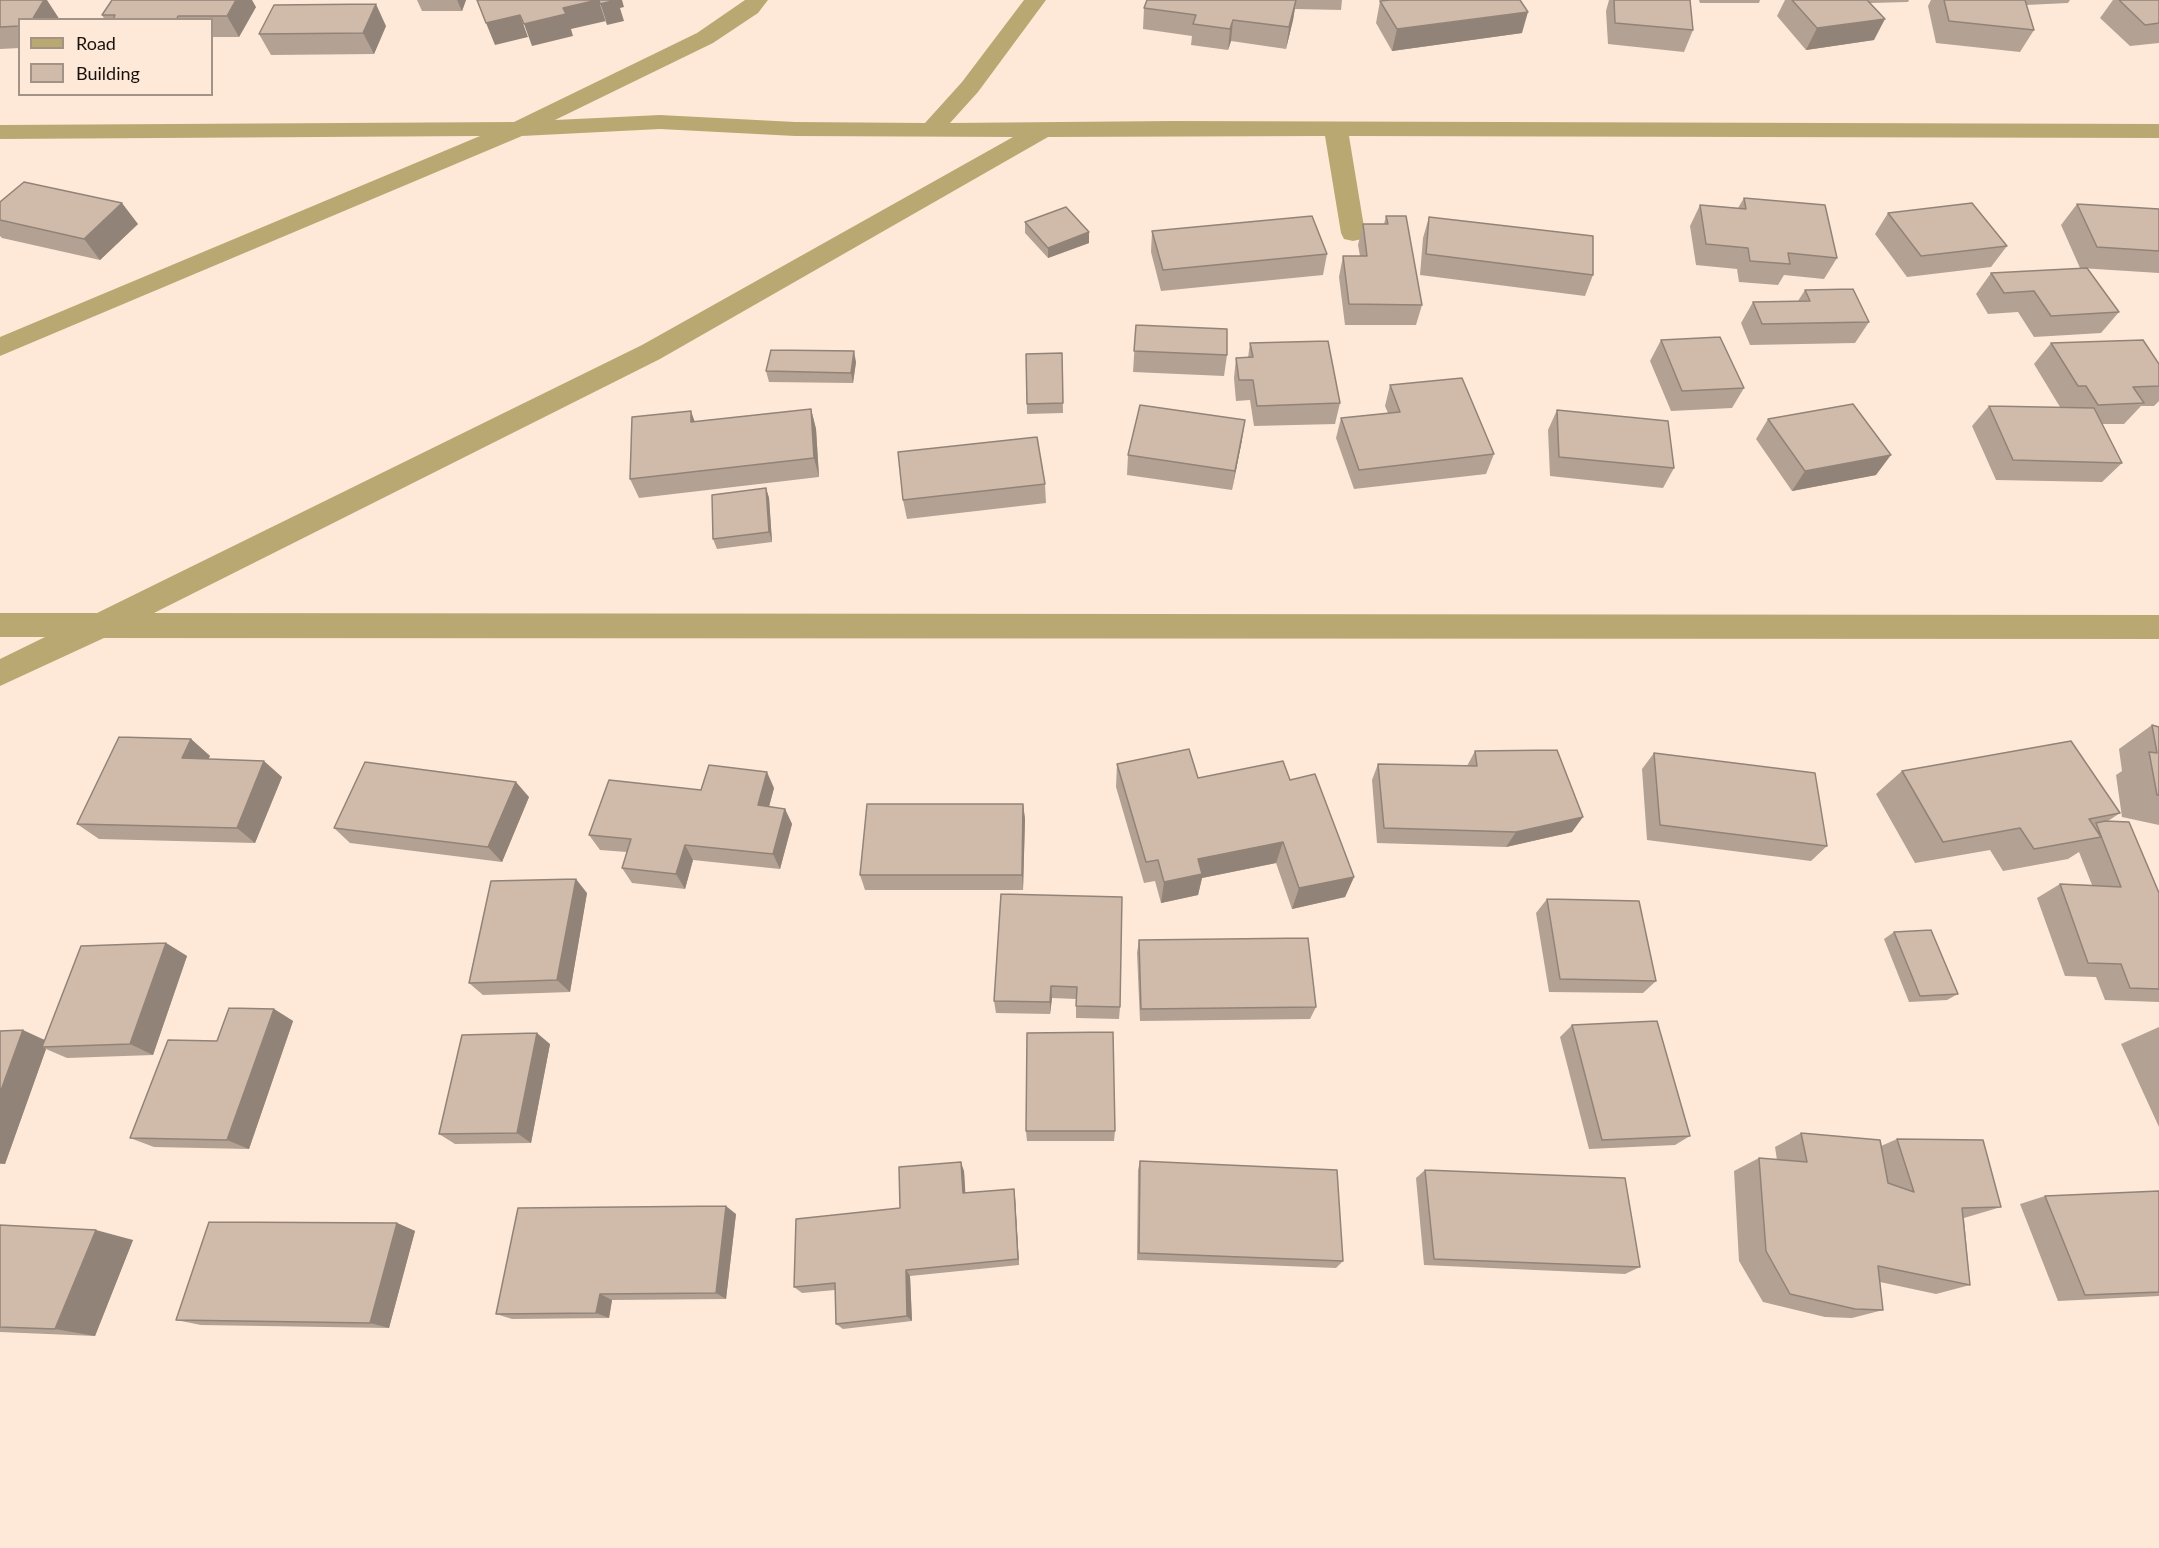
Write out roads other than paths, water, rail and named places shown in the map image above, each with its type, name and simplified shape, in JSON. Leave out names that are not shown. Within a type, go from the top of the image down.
[{"type":"street","points":[[0,347],[518,129],[705,38],[750,8],[757,0]]},
{"type":"street","points":[[931,130],[970,87],[1035,0]]},
{"type":"street","points":[[0,132],[518,129],[660,122],[795,129],[931,130],[2159,131]]},
{"type":"street","points":[[1336,129],[1353,233]]},
{"type":"street","points":[[0,673],[651,352],[1043,130]]},
{"type":"street","points":[[0,625],[2159,627]]}]
